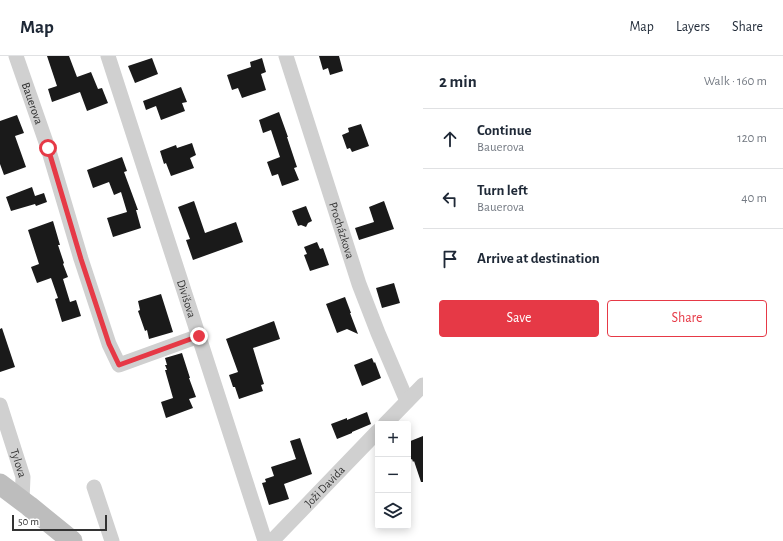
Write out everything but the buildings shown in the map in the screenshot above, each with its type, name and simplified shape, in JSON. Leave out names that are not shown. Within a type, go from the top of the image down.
[{"type":"main road","points":[[0,484],[72,541]]},
{"type":"street","name":"Bauerova","points":[[16,56],[48,148],[81,259],[109,344],[119,365],[199,336]]},
{"type":"street","name":"Divišova","points":[[108,56],[265,541]]},
{"type":"street","name":"Procházkova","points":[[286,56],[360,284],[378,333],[407,401]]},
{"type":"street","points":[[388,421],[423,385]]},
{"type":"street","name":"Tylova","points":[[0,405],[23,478],[22,500]]},
{"type":"street","name":"Joži Davida","points":[[272,541],[375,434]]},
{"type":"street","points":[[94,486],[112,541]]},
{"type":"route","points":[[48,148],[81,259],[109,344],[119,365],[199,336]]}]
